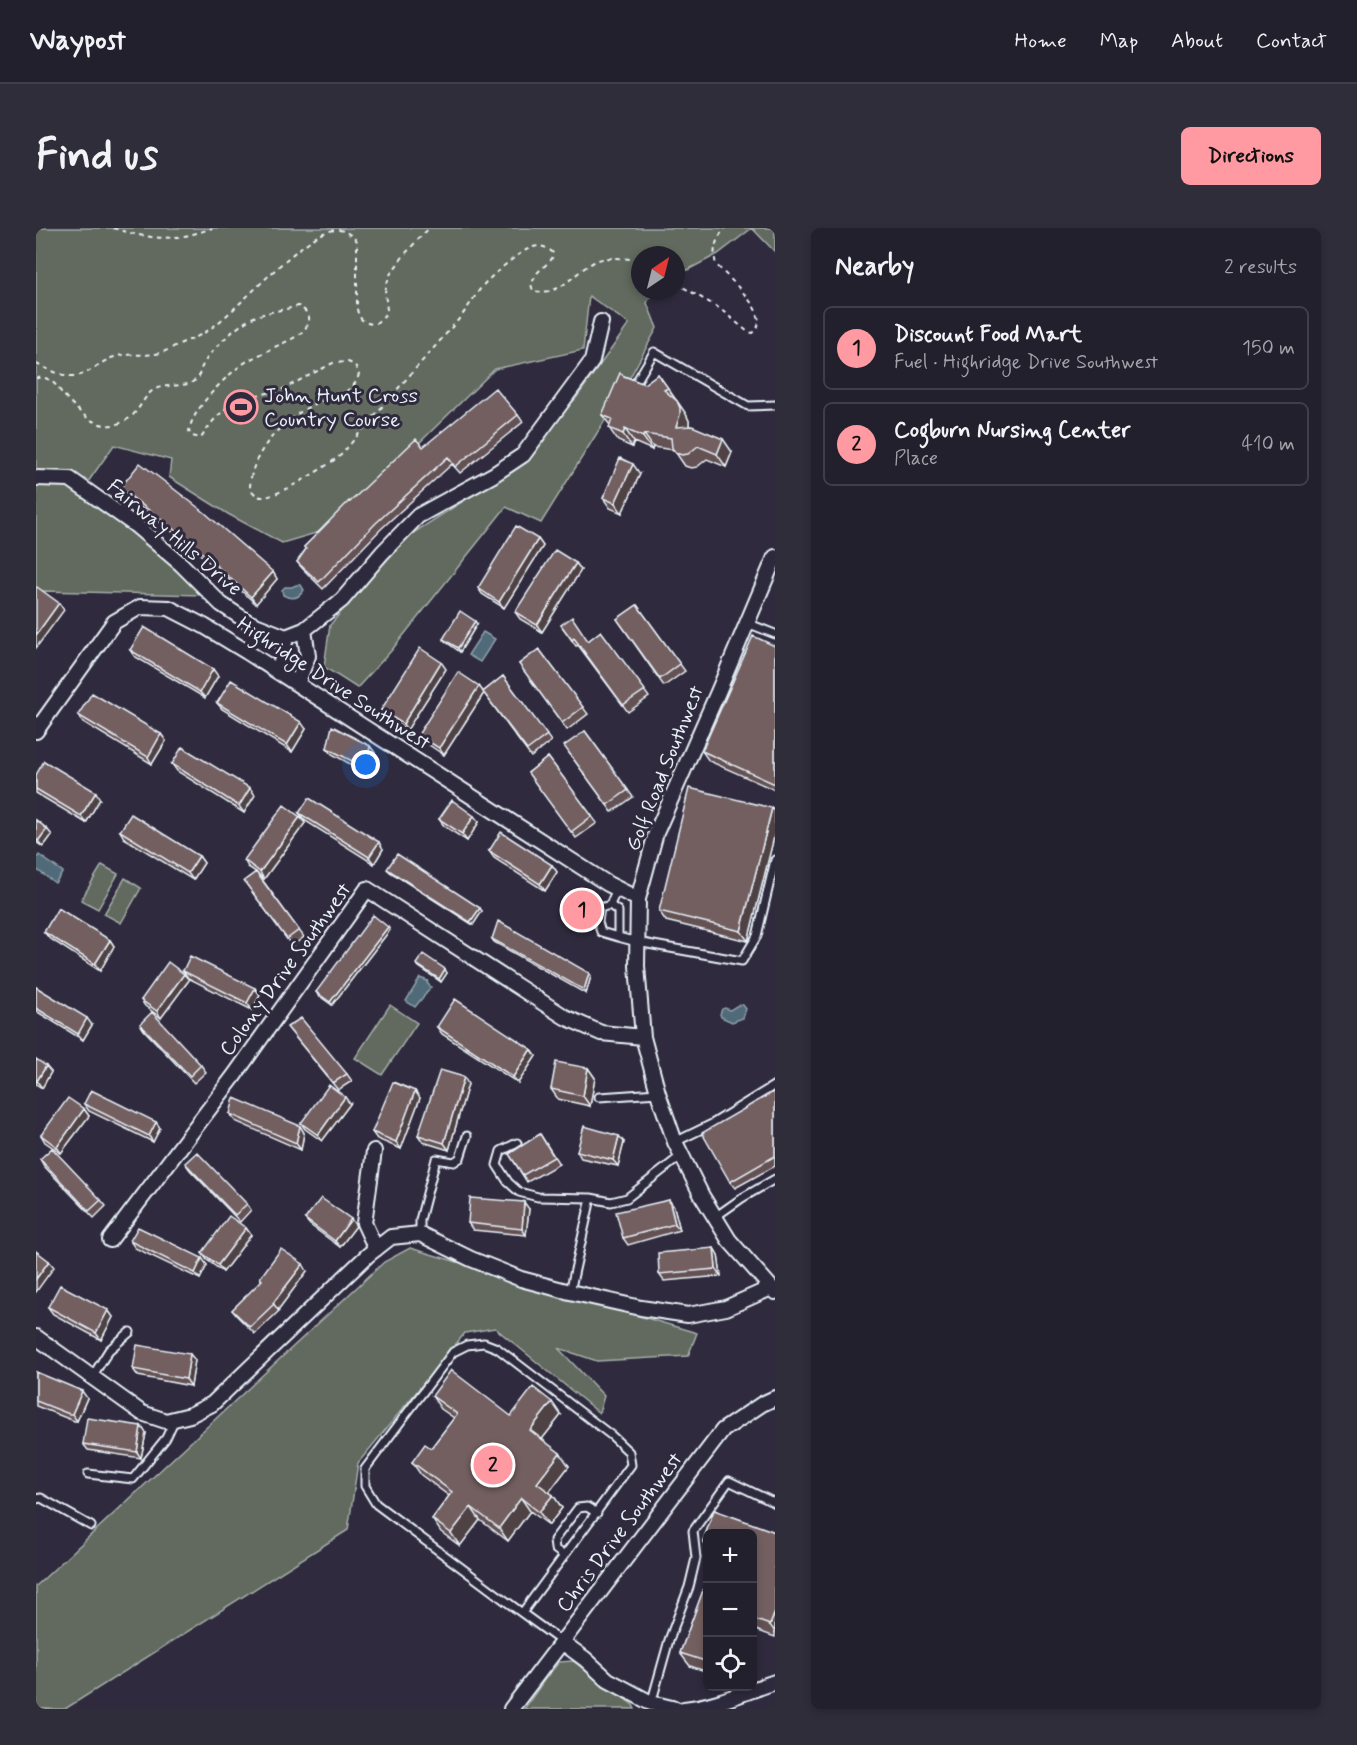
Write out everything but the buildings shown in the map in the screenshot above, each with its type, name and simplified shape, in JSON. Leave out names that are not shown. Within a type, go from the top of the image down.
[{"type":"street","points":[[279,673],[286,637],[304,630],[342,600],[418,516],[493,475],[523,455],[592,361],[601,322]]},
{"type":"street","name":"Fairway Hills Drive","points":[[36,478],[70,479],[135,525],[181,564],[220,604],[248,622],[286,637]]},
{"type":"street","name":"Golf Road Southwest","points":[[773,1290],[729,1240],[675,1142],[658,1093],[643,1037],[637,966],[638,899],[656,833],[775,557]]},
{"type":"street","name":"Highridge Drive Southwest","points":[[36,731],[114,622],[140,607],[169,608],[204,626],[617,889],[638,899]]},
{"type":"street","points":[[297,684],[308,656],[304,630]]},
{"type":"street","name":"Colony Drive Southwest","points":[[110,1240],[234,1076],[367,889],[565,1017],[601,1033],[643,1037]]},
{"type":"street","points":[[374,1151],[364,1223],[376,1249]]},
{"type":"street","points":[[36,1339],[142,1413],[166,1421],[212,1404],[255,1361],[391,1237],[420,1234],[521,1279],[641,1308],[688,1315],[726,1308],[773,1290]]},
{"type":"street","name":"Chris Drive Southwest","points":[[511,1709],[723,1430],[775,1398]]},
{"type":"street","points":[[562,1642],[608,1680],[650,1706],[676,1709]]},
{"type":"street","points":[[684,1709],[698,1708],[775,1682]]},
{"type":"lane","points":[[635,384],[654,352],[748,405],[775,405]]},
{"type":"lane","points":[[747,623],[775,634]]},
{"type":"lane","points":[[617,889],[610,905],[600,908],[598,922],[601,932],[638,942],[742,962],[757,936],[775,860]]},
{"type":"lane","points":[[610,905],[618,911],[618,937]]},
{"type":"lane","points":[[675,1142],[712,1124],[775,1085]]},
{"type":"lane","points":[[599,1097],[658,1093]]},
{"type":"lane","points":[[420,1234],[420,1220],[436,1159],[454,1162],[460,1158],[467,1136]]},
{"type":"lane","points":[[517,1143],[501,1151],[497,1165],[508,1182],[519,1192],[538,1197],[591,1198],[611,1202],[627,1198],[682,1155]]},
{"type":"lane","points":[[715,1216],[775,1179]]},
{"type":"lane","points":[[570,1292],[591,1198]]},
{"type":"lane","points":[[92,1377],[109,1350],[130,1332]]},
{"type":"lane","points":[[522,1613],[631,1465],[629,1452],[612,1436],[497,1348],[484,1342],[466,1345],[453,1352],[365,1470],[365,1486],[376,1504],[522,1613],[562,1642]]},
{"type":"lane","points":[[88,1474],[133,1479],[166,1438],[175,1419]]},
{"type":"lane","points":[[650,1706],[669,1640],[689,1587],[696,1558],[693,1531],[729,1481],[775,1503]]},
{"type":"lane","points":[[36,1499],[41,1498],[91,1526]]},
{"type":"lane","points":[[564,1556],[555,1549],[554,1540],[578,1508],[587,1507],[597,1513]]},
{"type":"path","points":[[113,228],[136,236],[176,238],[212,228]]},
{"type":"path","points":[[36,364],[63,376],[77,377],[86,374],[110,358],[120,355],[161,353],[187,342],[218,324],[296,249],[323,233],[337,229],[348,233],[357,241],[358,315],[367,324],[375,324],[386,314],[385,292],[389,276],[405,254],[430,228]]},
{"type":"path","points":[[685,288],[719,308],[748,332],[753,333],[759,329],[761,323],[759,314],[751,298],[716,264],[714,258],[717,238],[725,228]]},
{"type":"path","points":[[36,378],[46,378],[55,383],[89,420],[115,425],[126,421],[134,414],[152,391],[158,388],[189,385],[195,381],[205,361],[223,340],[252,318],[298,306],[306,310],[309,314],[309,322],[301,333],[241,365],[196,412],[189,428],[192,436],[201,438],[213,421],[235,399],[279,391],[333,363],[348,362],[355,365],[359,374],[351,388],[300,412],[275,433],[261,450],[254,464],[250,489],[257,496],[269,497],[292,486],[342,454],[461,316],[486,282],[525,250],[543,246],[554,254],[531,284],[533,291],[544,293],[559,289],[593,262],[602,259],[631,260]]},
{"type":"green space","name":"John Hunt Cross Country Course","points":[[36,228],[752,228],[718,254],[685,271],[685,246],[631,246],[631,300],[648,300],[647,303],[657,328],[617,401],[541,523],[506,507],[391,651],[357,688],[324,667],[330,625],[410,535],[493,482],[528,450],[577,397],[629,324],[589,296],[583,350],[495,369],[371,490],[319,532],[282,543],[228,514],[169,477],[171,460],[114,445],[83,489],[201,595],[42,591],[36,598]]},
{"type":"green space","points":[[752,228],[775,228],[775,252]]},
{"type":"green space","points":[[102,865],[118,874],[98,909],[81,900]]},
{"type":"green space","points":[[125,878],[141,888],[121,923],[104,914]]},
{"type":"green space","points":[[390,1005],[417,1023],[382,1075],[355,1058]]},
{"type":"green space","points":[[410,1248],[697,1333],[688,1356],[597,1361],[558,1348],[604,1396],[599,1413],[495,1328],[465,1333],[358,1463],[348,1530],[65,1709],[36,1709],[36,1586],[384,1262]]},
{"type":"green space","points":[[573,1661],[633,1705],[635,1709],[524,1709],[559,1662]]},
{"type":"water","points":[[301,585],[304,590],[300,595],[292,598],[283,595],[282,590],[285,587]]},
{"type":"water","points":[[483,632],[495,639],[480,662],[468,655]]},
{"type":"water","points":[[39,855],[63,872],[55,883],[36,869],[36,859]]},
{"type":"water","points":[[420,978],[428,981],[431,987],[415,1007],[406,1001]]},
{"type":"water","points":[[743,1005],[746,1009],[743,1018],[732,1022],[721,1017],[722,1009],[730,1010]]},
{"type":"place","name":"John Hunt Cross Country Course","points":[[241,407]]},
{"type":"place","name":"Discount Food Mart","points":[[582,910]]},
{"type":"place","name":"Cogburn Nursing Center","points":[[493,1465]]}]
